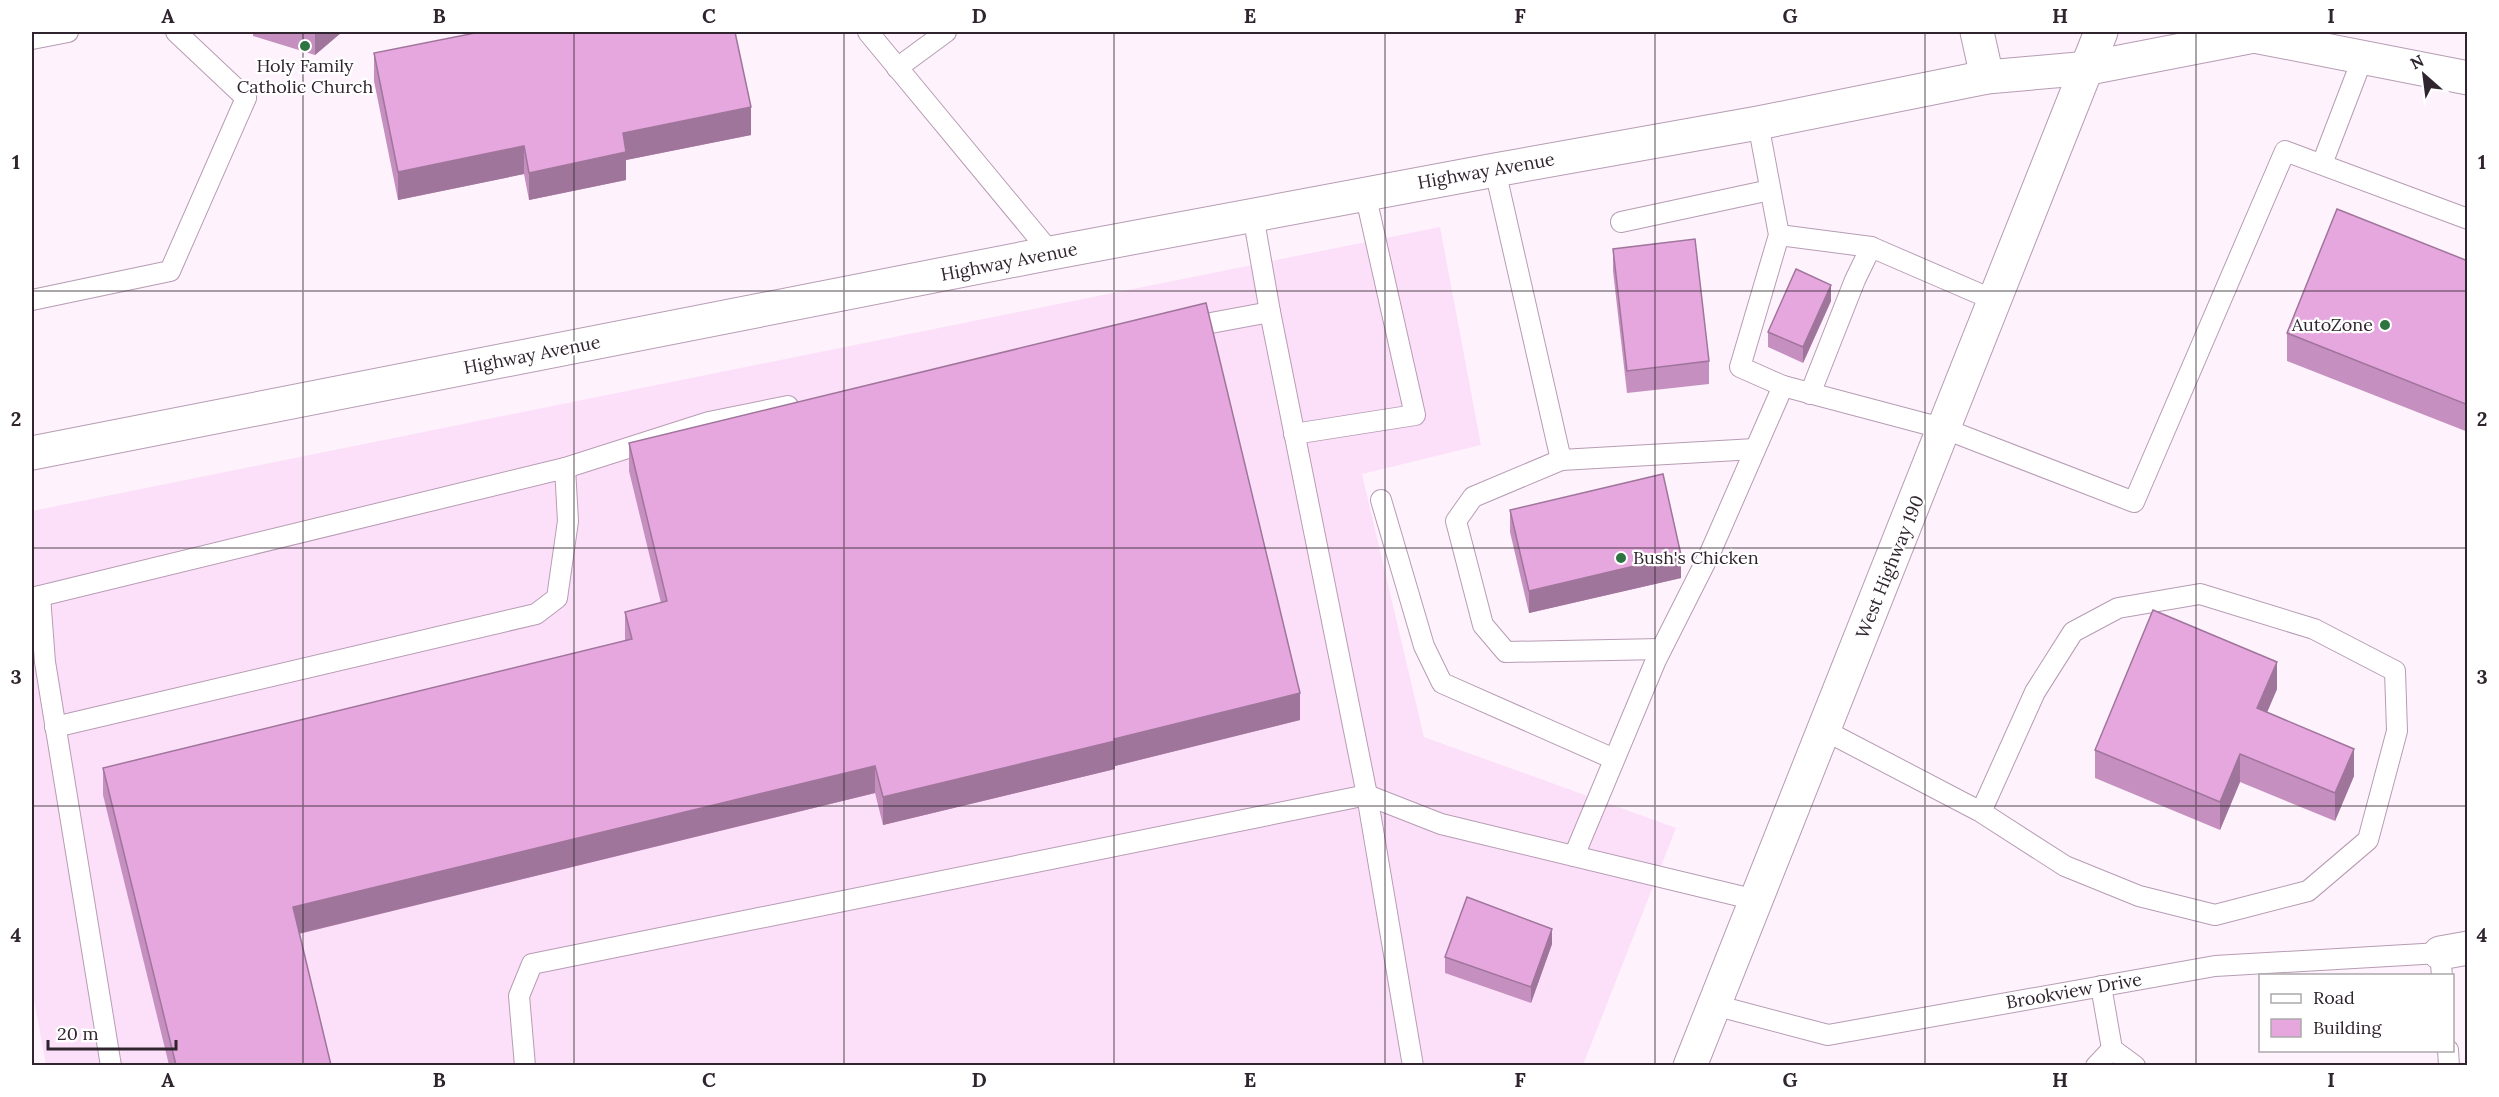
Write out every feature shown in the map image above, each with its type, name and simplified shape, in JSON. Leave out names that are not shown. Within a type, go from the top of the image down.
[{"type":"street","points":[[1977,32],[1987,77]]},
{"type":"street","name":"West Highway 190","points":[[1690,1065],[2102,32]]},
{"type":"street","name":"Highway Avenue","points":[[32,453],[1051,253],[1758,123],[1987,77],[2089,68],[2254,36],[2468,78]]},
{"type":"lane","points":[[32,39],[68,32]]},
{"type":"lane","points":[[32,300],[170,271],[246,98],[176,32]]},
{"type":"lane","points":[[868,32],[1051,253]]},
{"type":"lane","points":[[897,68],[946,32]]},
{"type":"lane","points":[[2322,164],[2363,57]]},
{"type":"lane","points":[[1758,123],[1779,235],[1740,367],[1783,387],[1945,429],[2134,502],[2285,151],[2468,219]]},
{"type":"lane","points":[[1495,170],[1561,460]]},
{"type":"lane","points":[[1621,222],[1770,190]]},
{"type":"lane","points":[[1293,434],[1415,415],[1365,194]]},
{"type":"lane","points":[[1253,215],[1293,434],[1367,795],[1413,1065]]},
{"type":"lane","points":[[1779,235],[1871,248],[1996,301]]},
{"type":"lane","points":[[1810,394],[1855,280],[1871,248]]},
{"type":"lane","points":[[1164,332],[1270,312]]},
{"type":"lane","points":[[1574,856],[1661,649],[1710,553],[1783,387]]},
{"type":"lane","points":[[111,1065],[36,597],[565,468],[709,422],[802,403]]},
{"type":"lane","points":[[1661,649],[1506,652],[1483,625],[1456,521],[1473,497],[1561,460],[1755,448]]},
{"type":"lane","points":[[56,727],[536,614],[557,598],[568,521],[565,468]]},
{"type":"lane","points":[[1381,500],[1424,646],[1442,682],[1614,759]]},
{"type":"lane","points":[[1824,730],[1981,812],[2065,867],[2139,896],[2215,915],[2308,891],[2368,840],[2397,731],[2395,671],[2314,629],[2200,594],[2118,608],[2073,632],[2036,692],[1981,812]]},
{"type":"lane","points":[[525,1065],[519,996],[532,964],[1367,795],[1441,824],[1756,900]]},
{"type":"lane","name":"Brookview Drive","points":[[1714,1005],[1828,1035],[2215,966],[2450,959]]},
{"type":"lane","points":[[2101,986],[2112,1050],[2135,1065]]},
{"type":"lane","points":[[2096,1065],[2112,1050]]},
{"type":"shaded area","points":[[1440,227],[1481,445],[1362,474],[1424,737],[1676,828],[1583,1065],[46,1065],[32,989],[32,511]]},
{"type":"building","points":[[480,32],[735,32],[751,107],[623,133],[626,152],[529,173],[524,146],[398,172],[374,53]]},
{"type":"building","name":"AutoZone","points":[[2337,209],[2468,261],[2468,405],[2287,333]]},
{"type":"building","points":[[1695,239],[1709,361],[1627,371],[1613,249]]},
{"type":"building","points":[[1796,269],[1831,285],[1803,347],[1768,332]]},
{"type":"building","points":[[1206,303],[1300,693],[1114,739],[1115,741],[883,797],[875,766],[293,907],[331,1065],[176,1065],[103,768],[632,639],[625,612],[667,601],[629,443]]},
{"type":"building","points":[[1663,474],[1681,555],[1529,591],[1510,510]]},
{"type":"building","points":[[2153,610],[2277,662],[2257,708],[2354,749],[2335,793],[2240,754],[2220,802],[2095,750]]},
{"type":"building","points":[[1467,897],[1552,929],[1531,987],[1445,957]]},
{"type":"place","name":"Holy Family Catholic Church","points":[[305,46]]},
{"type":"place","name":"AutoZone","points":[[2385,325]]},
{"type":"place","name":"Bush's Chicken","points":[[1621,558]]}]
